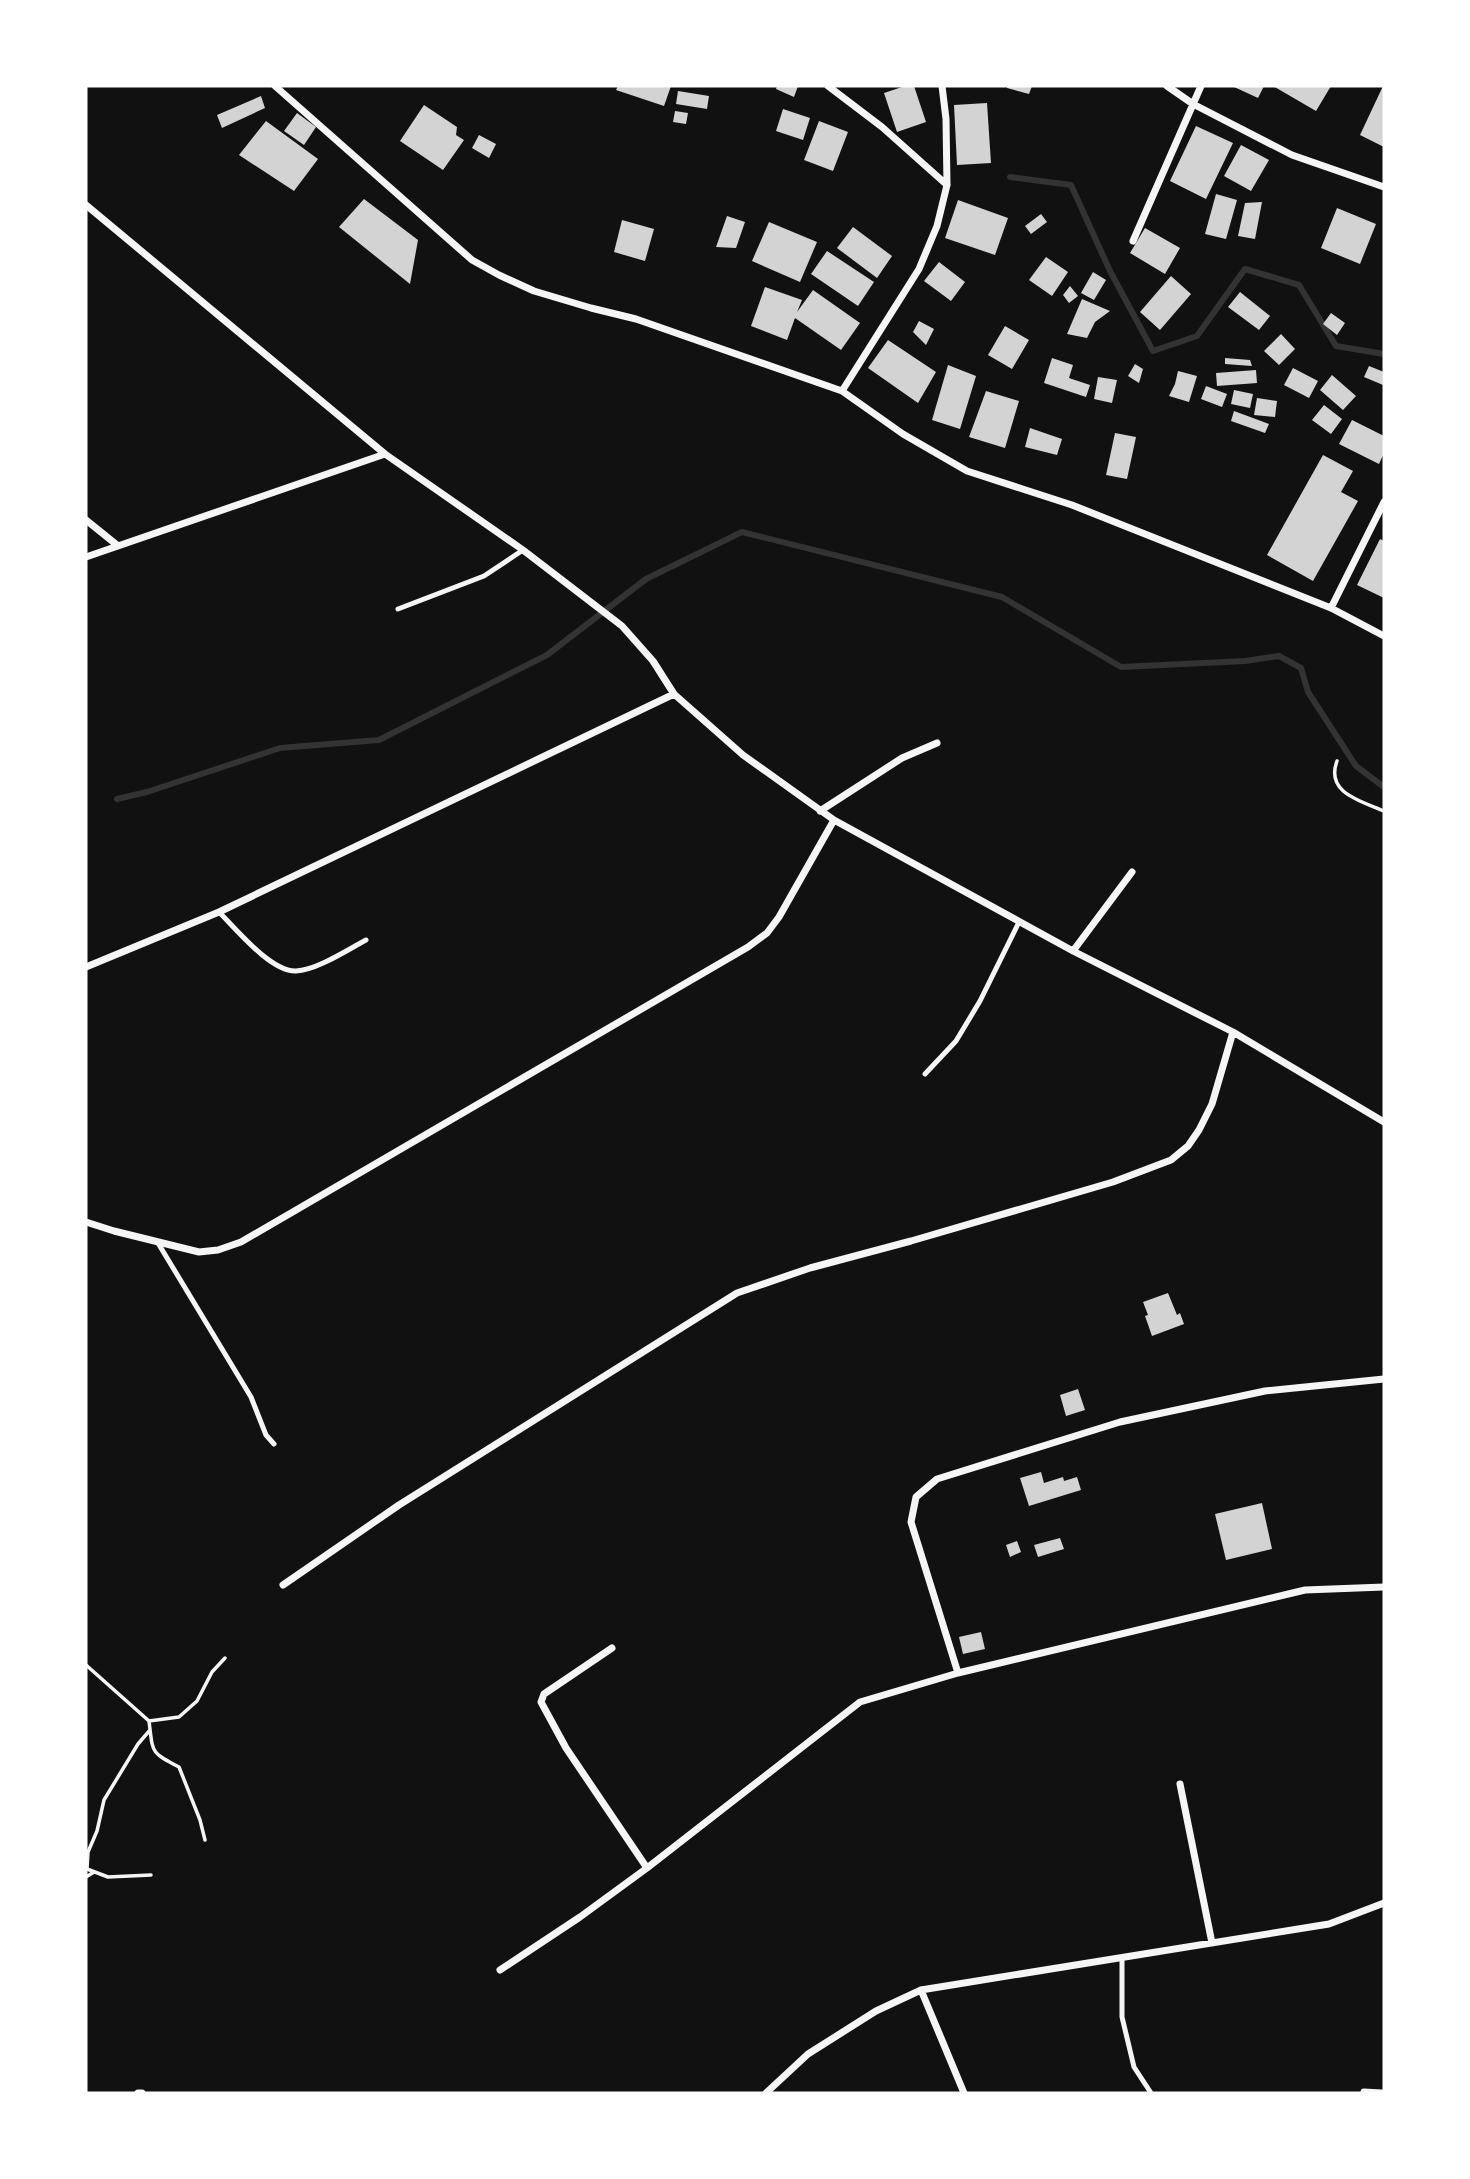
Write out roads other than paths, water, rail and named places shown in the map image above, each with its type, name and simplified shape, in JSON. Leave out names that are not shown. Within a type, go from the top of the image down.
[{"type":"street","points":[[275,86],[472,260],[499,275],[534,291],[636,319],[842,391],[903,435],[967,471],[1072,505],[1331,608],[1384,636]]},
{"type":"street","points":[[828,86],[882,127],[947,185]]},
{"type":"street","points":[[842,391],[919,268],[937,226],[947,185],[946,119],[942,86]]},
{"type":"street","points":[[1167,86],[1193,104],[1292,155],[1384,187]]},
{"type":"street","points":[[1133,241],[1201,86]]},
{"type":"street","points":[[86,205],[385,454],[523,550],[622,626],[653,661],[674,694],[743,755],[820,811],[1073,951],[1233,1031],[1384,1122]]},
{"type":"street","points":[[86,556],[385,454]]},
{"type":"street","points":[[1331,608],[1384,502]]},
{"type":"street","points":[[86,520],[117,545]]},
{"type":"street","points":[[86,967],[219,912],[674,694]]},
{"type":"street","points":[[820,811],[902,758],[936,743]]},
{"type":"street","points":[[86,1222],[199,1252],[218,1250],[241,1241],[748,947],[767,933],[779,917],[834,820]]},
{"type":"street","points":[[1073,951],[1132,872]]},
{"type":"street","points":[[283,1585],[399,1505],[737,1293],[810,1268],[1112,1182],[1171,1160],[1188,1146],[1212,1104],[1233,1031]]},
{"type":"street","points":[[958,1673],[911,1522],[916,1497],[937,1479],[1120,1422],[1265,1391],[1384,1379]]},
{"type":"street","points":[[500,1970],[647,1868],[860,1702],[958,1673],[1231,1606],[1305,1590],[1384,1587]]},
{"type":"street","points":[[612,1648],[544,1693],[541,1702],[566,1748],[647,1868]]},
{"type":"street","points":[[1180,1784],[1212,1943]]},
{"type":"street","points":[[766,2093],[808,2054],[876,2011],[921,1990],[1329,1924],[1384,1903]]},
{"type":"street","points":[[921,1990],[964,2093]]},
{"type":"street","points":[[1364,2092],[1382,2093]]},
{"type":"lane","points":[[398,609],[484,576],[523,550]]},
{"type":"lane","points":[[219,912],[282,969],[294,971],[310,968],[366,940]]},
{"type":"lane","points":[[925,1074],[956,1041],[980,1001],[1019,922]]},
{"type":"lane","points":[[159,1243],[251,1397],[266,1435],[274,1444]]},
{"type":"lane","points":[[1122,1958],[1122,2017],[1135,2067],[1151,2093]]},
{"type":"waterway","points":[[1010,177],[1071,185],[1110,271],[1153,351],[1197,336],[1245,269],[1299,285],[1336,346],[1384,354]]},
{"type":"waterway","points":[[117,799],[147,792],[280,748],[379,740],[547,655],[646,579],[742,532],[1002,597],[1121,667],[1245,661],[1279,656],[1301,668],[1308,692],[1356,766],[1384,787]]}]
